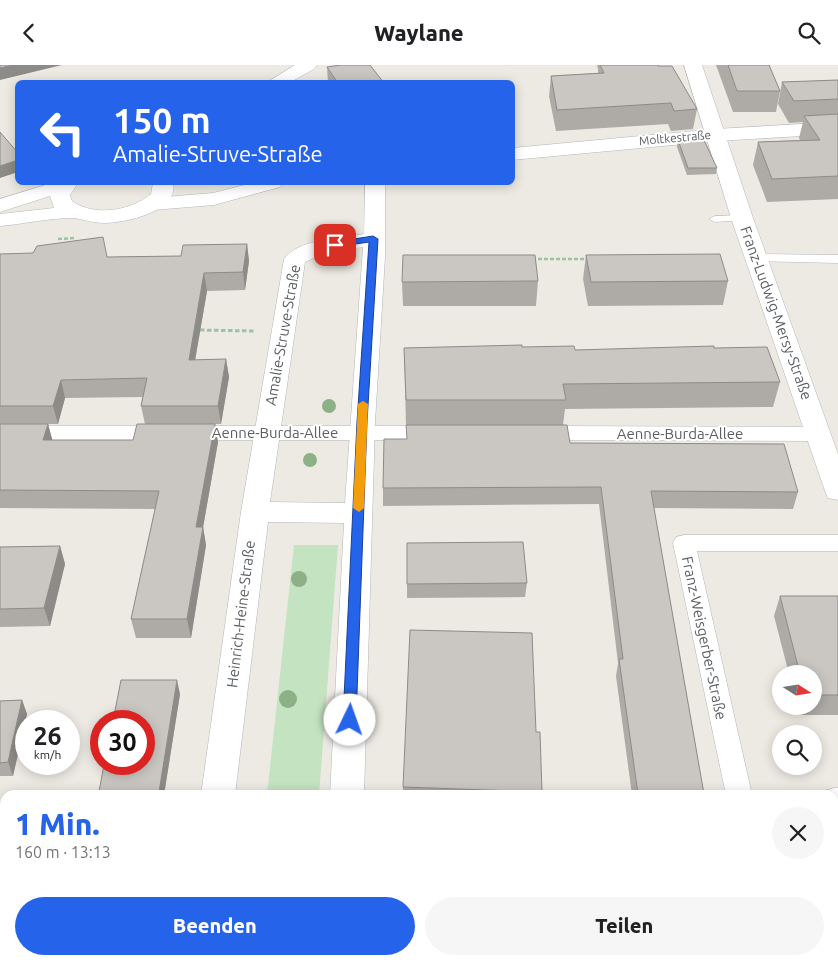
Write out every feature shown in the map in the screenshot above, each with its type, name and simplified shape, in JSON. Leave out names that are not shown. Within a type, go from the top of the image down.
[{"type":"street","points":[[280,80],[308,65]]},
{"type":"street","name":"Franz-Ludwig-Mersy-Straße","points":[[692,65],[742,218],[838,491]]},
{"type":"street","name":"Moltkestraße","points":[[515,154],[716,135],[838,128]]},
{"type":"street","points":[[0,206],[63,185]]},
{"type":"street","points":[[65,185],[61,192],[61,200],[73,212],[84,216],[112,218],[141,211],[153,204],[163,191],[163,185]]},
{"type":"street","points":[[153,204],[214,199],[266,185]]},
{"type":"street","points":[[347,790],[362,433],[381,238],[376,185]]},
{"type":"street","points":[[0,220],[73,212]]},
{"type":"street","name":"Amalie-Struve-Straße","points":[[266,433],[295,259],[316,248],[381,238]]},
{"type":"street","name":"Aenne-Burda-Allee","points":[[0,433],[451,433]]},
{"type":"street","name":"Heinrich-Heine-Straße","points":[[219,790],[266,433]]},
{"type":"street","name":"Aenne-Burda-Allee","points":[[521,433],[819,434]]},
{"type":"street","points":[[255,511],[359,513]]},
{"type":"street","name":"Franz-Weisgerber-Straße","points":[[738,790],[684,543],[838,543]]},
{"type":"lane","points":[[715,219],[742,218]]},
{"type":"lane","points":[[756,258],[838,259]]},
{"type":"path","points":[[563,254],[564,259]]},
{"type":"path","points":[[525,259],[593,259]]},
{"type":"path","points":[[200,330],[282,331]]},
{"type":"green space","points":[[294,545],[338,545],[319,790],[268,790]]},
{"type":"building","points":[[0,65],[13,65],[0,68]]},
{"type":"building","points":[[370,65],[382,80],[336,80],[327,67]]},
{"type":"building","points":[[600,65],[672,66],[697,109],[674,111],[671,103],[557,110],[551,76],[604,73]]},
{"type":"building","points":[[728,65],[769,65],[780,91],[737,91]]},
{"type":"building","points":[[838,80],[838,99],[794,101],[782,82]]},
{"type":"building","points":[[838,114],[838,176],[772,179],[758,142],[820,140],[804,116]]},
{"type":"building","points":[[0,132],[15,150],[15,161],[0,166]]},
{"type":"building","points":[[703,138],[717,168],[688,168],[678,140]]},
{"type":"building","points":[[103,237],[107,257],[181,256],[183,245],[247,244],[243,272],[204,273],[189,360],[226,359],[218,406],[141,406],[147,378],[61,380],[53,406],[0,406],[0,254],[33,253],[37,246]]},
{"type":"building","points":[[720,254],[728,281],[591,282],[586,255]]},
{"type":"building","points":[[403,255],[535,255],[538,281],[402,282]]},
{"type":"building","points":[[522,345],[522,347],[574,346],[575,350],[714,346],[714,348],[767,347],[780,382],[563,384],[566,400],[406,400],[404,348]]},
{"type":"building","points":[[0,424],[48,424],[43,440],[133,440],[137,424],[215,424],[196,527],[203,527],[187,619],[131,619],[159,491],[0,490]]},
{"type":"building","points":[[406,425],[567,425],[570,443],[784,444],[798,492],[651,491],[703,790],[637,790],[619,659],[623,659],[601,487],[383,488],[384,439],[407,439]]},
{"type":"building","points":[[523,542],[527,583],[407,584],[407,543]]},
{"type":"building","points":[[60,546],[44,608],[0,609],[0,547]]},
{"type":"building","points":[[780,596],[838,596],[838,695],[822,695],[822,665],[798,665]]},
{"type":"building","points":[[410,630],[532,633],[536,732],[540,732],[542,790],[403,787]]},
{"type":"building","points":[[121,680],[177,680],[159,790],[99,790],[102,775],[155,775],[155,710],[115,710]]},
{"type":"building","points":[[22,700],[20,710],[15,710],[15,731],[8,762],[0,763],[0,701]]},
{"type":"slow traffic","points":[[359,508],[363,404]]},
{"type":"route","points":[[335,245],[373,239],[374,257],[362,422],[350,720]]}]
